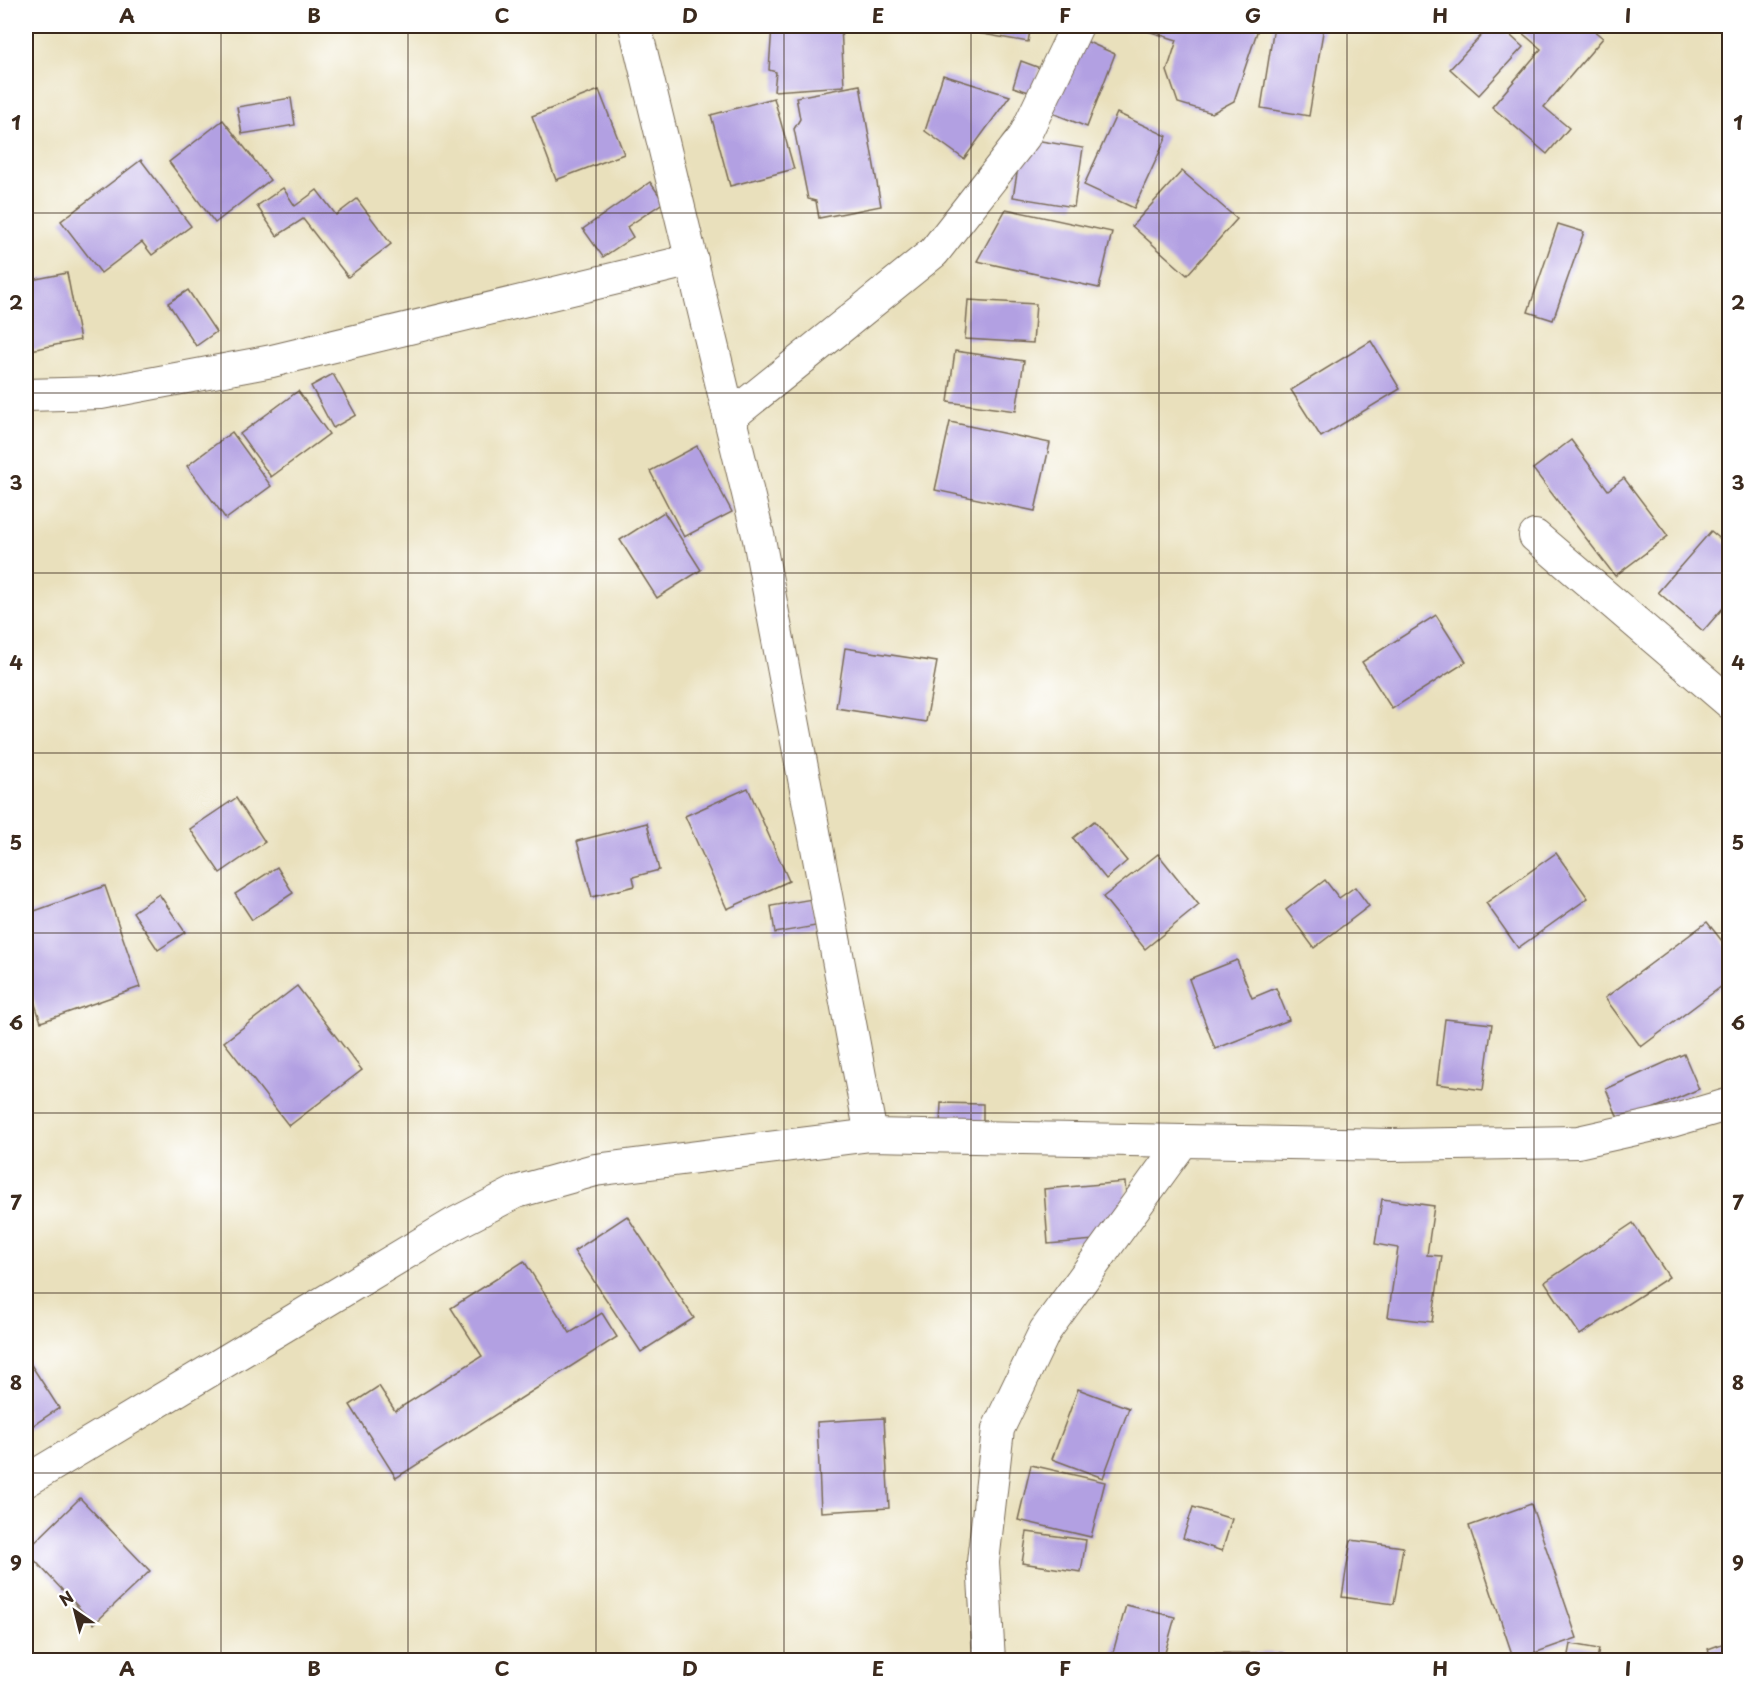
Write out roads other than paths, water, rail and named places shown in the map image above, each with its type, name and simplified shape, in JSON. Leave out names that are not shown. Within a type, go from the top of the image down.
[{"type":"street","points":[[635,26],[759,538],[871,1135]]},
{"type":"street","points":[[730,417],[934,252],[1024,137],[1077,26]]},
{"type":"street","points":[[26,395],[101,393],[272,361],[692,260]]},
{"type":"street","points":[[1535,537],[1730,703]]},
{"type":"street","points":[[26,1481],[444,1230],[516,1192],[595,1170],[871,1135],[1392,1145],[1578,1142],[1672,1121],[1730,1104]]},
{"type":"street","points":[[989,1660],[983,1562],[998,1429],[1045,1330],[1183,1141]]}]
